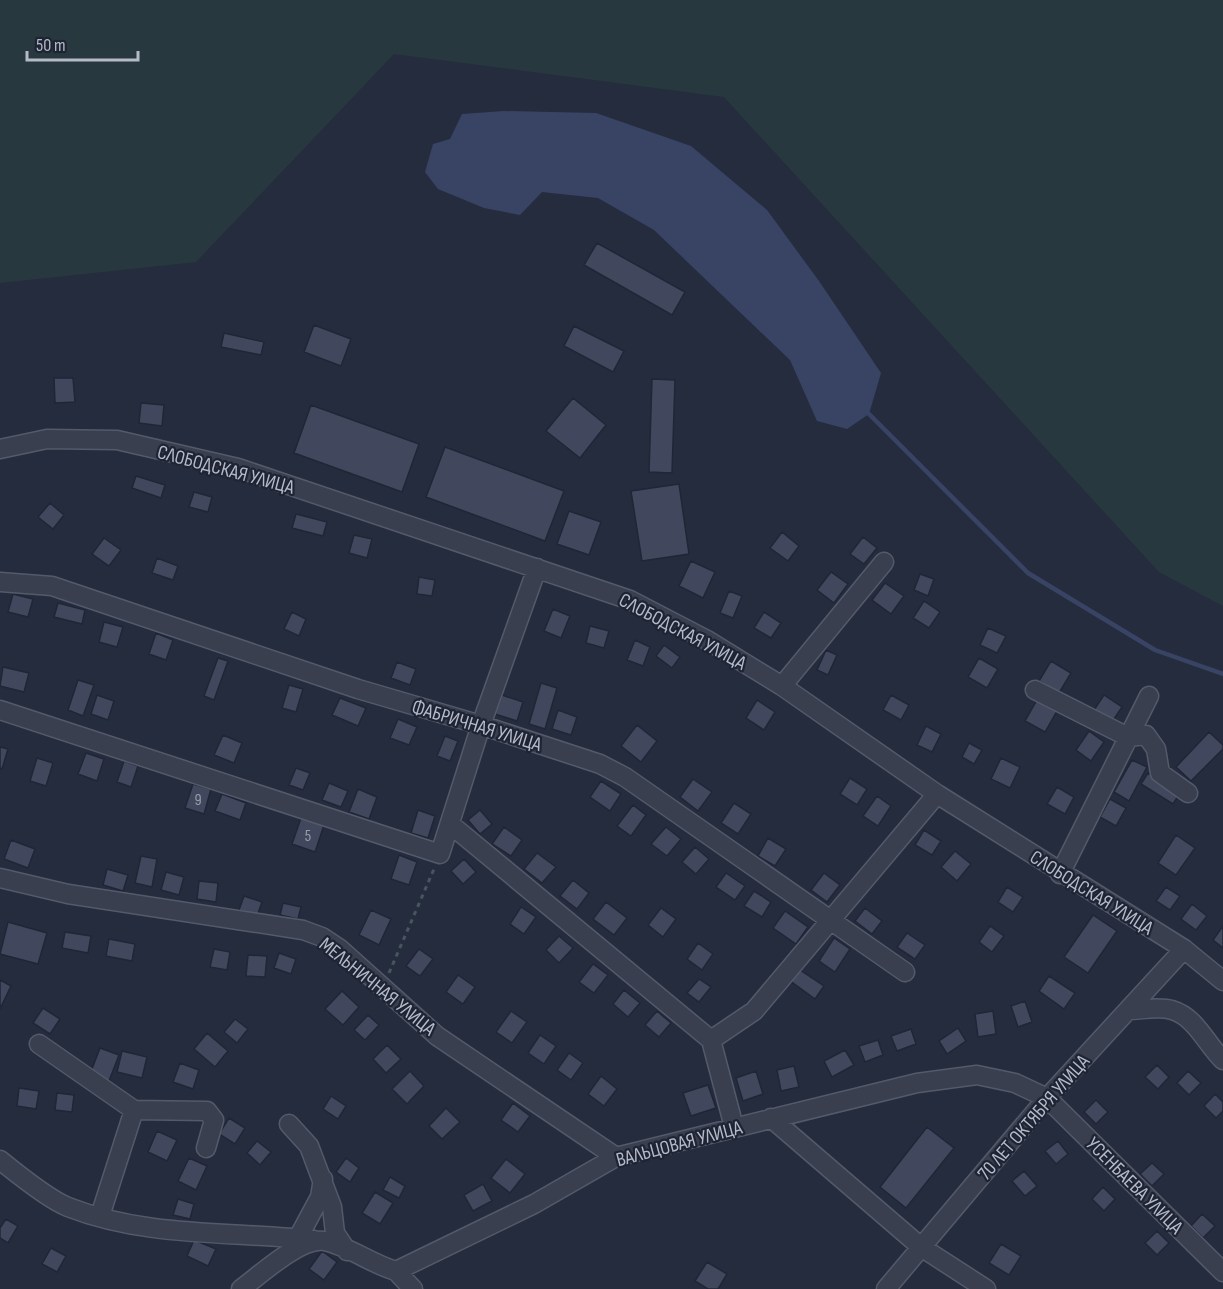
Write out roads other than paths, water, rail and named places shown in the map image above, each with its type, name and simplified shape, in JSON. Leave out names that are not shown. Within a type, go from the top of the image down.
[{"type":"street","name":"СЛОБОДСКАЯ УЛИЦА","points":[[0,448],[47,439],[117,440],[238,468],[630,600],[707,640],[782,686],[937,794],[1060,874],[1184,949],[1223,981]]},
{"type":"street","points":[[782,686],[884,562]]},
{"type":"street","points":[[0,710],[440,854],[481,725],[537,568]]},
{"type":"street","name":"ФАБРИЧНАЯ УЛИЦА","points":[[0,582],[52,586],[358,689],[481,725],[600,764],[625,777],[905,972]]},
{"type":"street","points":[[1035,690],[1128,737],[1146,735],[1156,749],[1160,773],[1188,793]]},
{"type":"street","points":[[1060,874],[1149,696]]},
{"type":"street","points":[[711,1040],[754,1011],[937,794]]},
{"type":"street","points":[[450,824],[711,1040],[734,1127]]},
{"type":"street","name":"МЕЛЬНИЧНАЯ УЛИЦА","points":[[0,878],[68,894],[303,930],[322,937],[340,949],[437,1036],[616,1157]]},
{"type":"street","name":"70 ЛЕТ ОКТЯБРЯ УЛИЦА","points":[[886,1289],[1047,1098],[1184,949]]},
{"type":"street","points":[[1128,1010],[1170,1010],[1180,1014],[1192,1021],[1223,1060]]},
{"type":"street","points":[[39,1044],[134,1110],[207,1111],[214,1120],[206,1148]]},
{"type":"street","name":"ВАЛЬЦОВАЯ УЛИЦА","points":[[396,1271],[534,1204],[616,1157],[917,1083],[977,1075],[1016,1083],[1047,1098]]},
{"type":"street","name":"УСЕНБАЕВА УЛИЦА","points":[[1047,1098],[1223,1272]]},
{"type":"street","points":[[100,1216],[134,1110]]},
{"type":"street","points":[[771,1118],[921,1247],[986,1289]]},
{"type":"street","points":[[289,1124],[309,1146],[332,1207],[334,1233],[347,1251]]},
{"type":"street","points":[[0,1160],[66,1207],[186,1233],[263,1234],[322,1241],[377,1266],[396,1271],[413,1289]]},
{"type":"street","points":[[298,1238],[320,1197],[323,1179]]},
{"type":"street","points":[[242,1289],[300,1246],[322,1241]]},
{"type":"water","points":[[504,111],[596,113],[691,146],[767,210],[819,281],[881,373],[869,414],[847,429],[817,421],[790,360],[654,230],[598,198],[542,192],[520,215],[484,208],[438,189],[425,172],[433,144],[450,139],[462,114]]},
{"type":"waterway","points":[[869,414],[1028,573],[1155,650],[1223,674]]}]
